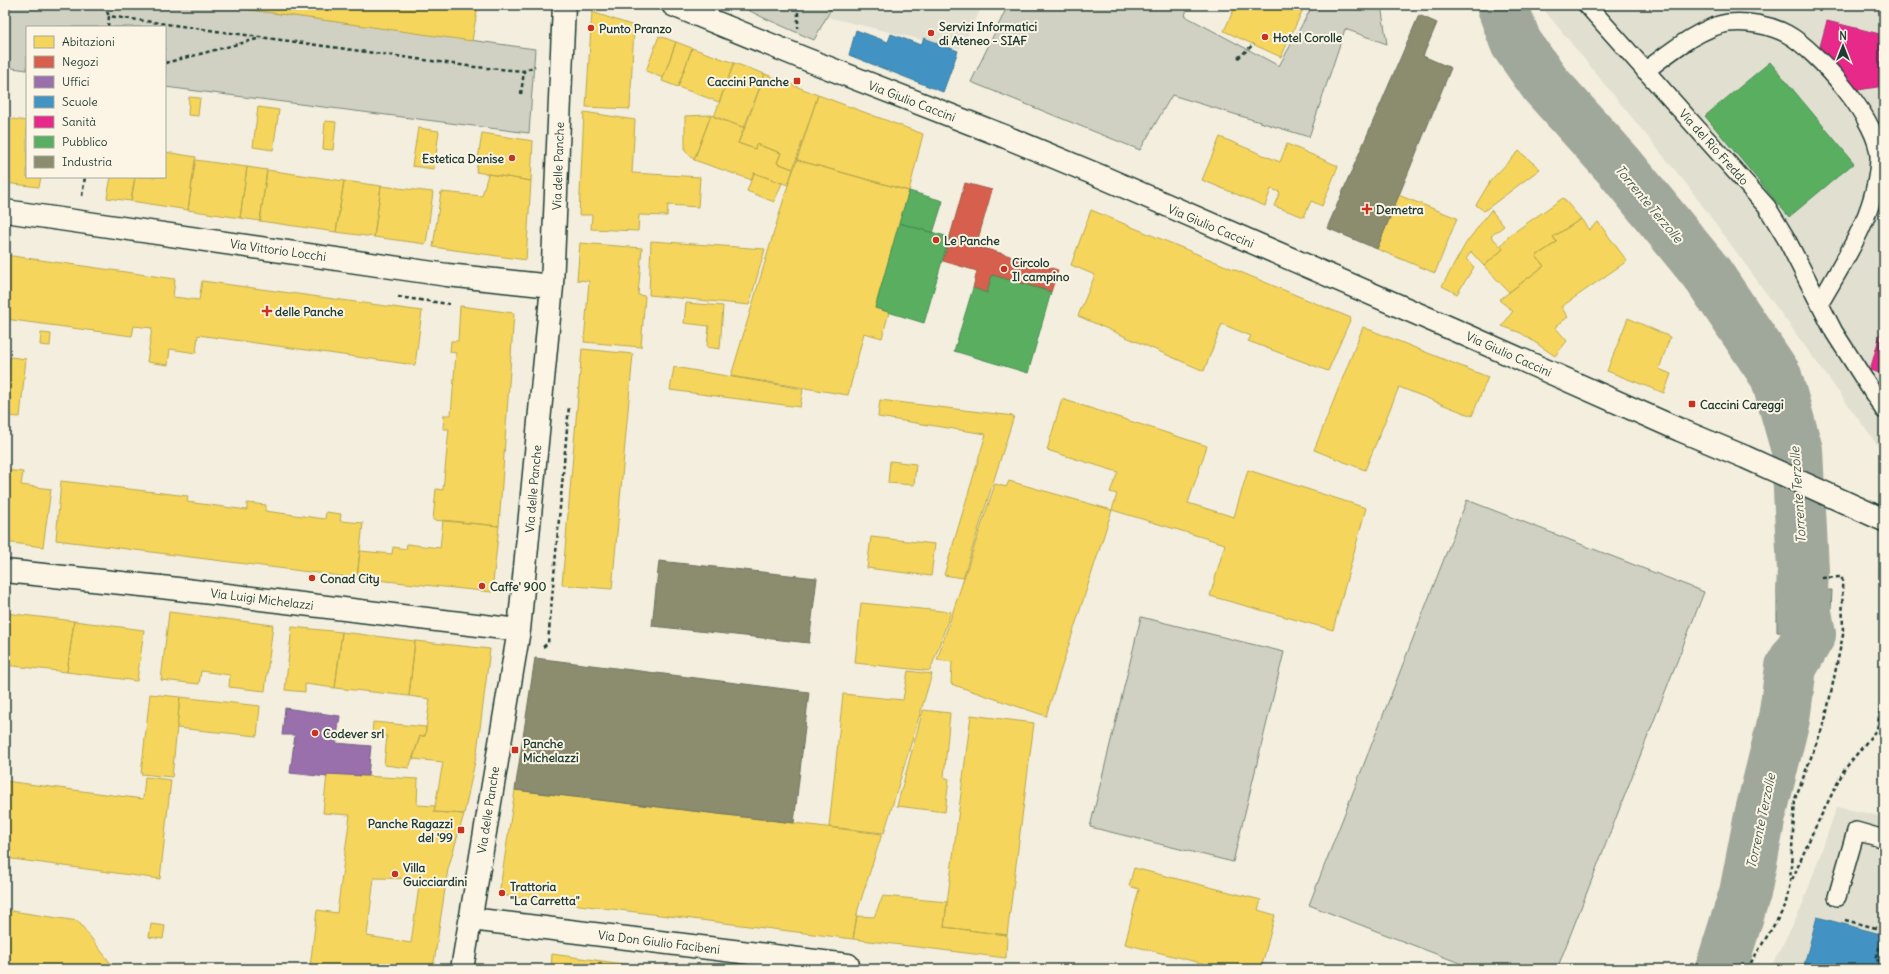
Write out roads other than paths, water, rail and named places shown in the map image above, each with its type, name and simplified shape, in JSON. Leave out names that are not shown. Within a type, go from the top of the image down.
[{"type":"street","name":"Via delle Panche","points":[[462,969],[519,630],[552,286],[564,5]]},
{"type":"street","name":"Via Giulio Caccini","points":[[673,5],[803,58],[1020,143],[1450,328],[1680,430],[1846,501],[1884,520]]},
{"type":"street","name":"Via Vittorio Locchi","points":[[5,211],[447,275],[552,286]]},
{"type":"street","name":"Via Luigi Michelazzi","points":[[5,571],[161,587],[519,630]]},
{"type":"street","name":"Via Don Giulio Facibeni","points":[[471,919],[848,965]]},
{"type":"lane","name":"Via del Rio Freddo","points":[[1587,5],[1767,207],[1787,240],[1846,353],[1884,410]]},
{"type":"lane","points":[[1645,71],[1705,31],[1728,23],[1747,23],[1767,26],[1788,34],[1824,65],[1844,86],[1858,106],[1876,139],[1879,151],[1878,171],[1865,220],[1820,303]]},
{"type":"lane","points":[[1838,897],[1856,831],[1884,839]]},
{"type":"waterway","name":"Torrente Terzolle","points":[[1502,5],[1516,43],[1545,84],[1619,166],[1708,275],[1776,376],[1797,450],[1803,570],[1802,591],[1810,634],[1791,667],[1784,719],[1760,816],[1745,893],[1721,969]]},
{"type":"place","name":"Punto Pranzo","points":[[591,28]]},
{"type":"place","name":"Servizi Informatici di Ateneo - SIAF","points":[[931,33]]},
{"type":"place","name":"Hotel Corolle","points":[[1265,37]]},
{"type":"place","name":"Caccini Panche","points":[[797,81]]},
{"type":"place","name":"Estetica Denise","points":[[512,158]]},
{"type":"place","name":"Demetra","points":[[1367,209]]},
{"type":"place","name":"Le Panche","points":[[936,240]]},
{"type":"place","name":"Circolo Il campino","points":[[1004,269]]},
{"type":"place","name":"delle Panche","points":[[267,311]]},
{"type":"place","name":"Caccini Careggi","points":[[1692,404]]},
{"type":"place","name":"Conad City","points":[[312,578]]},
{"type":"place","name":"Caffe' 900","points":[[482,586]]},
{"type":"place","name":"Codever srl","points":[[315,733]]},
{"type":"place","name":"Panche Michelazzi","points":[[515,750]]},
{"type":"place","name":"Panche Ragazzi del '99","points":[[461,830]]},
{"type":"place","name":"Villa Guicciardini","points":[[395,874]]},
{"type":"place","name":"Trattoria \"La Carretta\"","points":[[502,893]]}]
